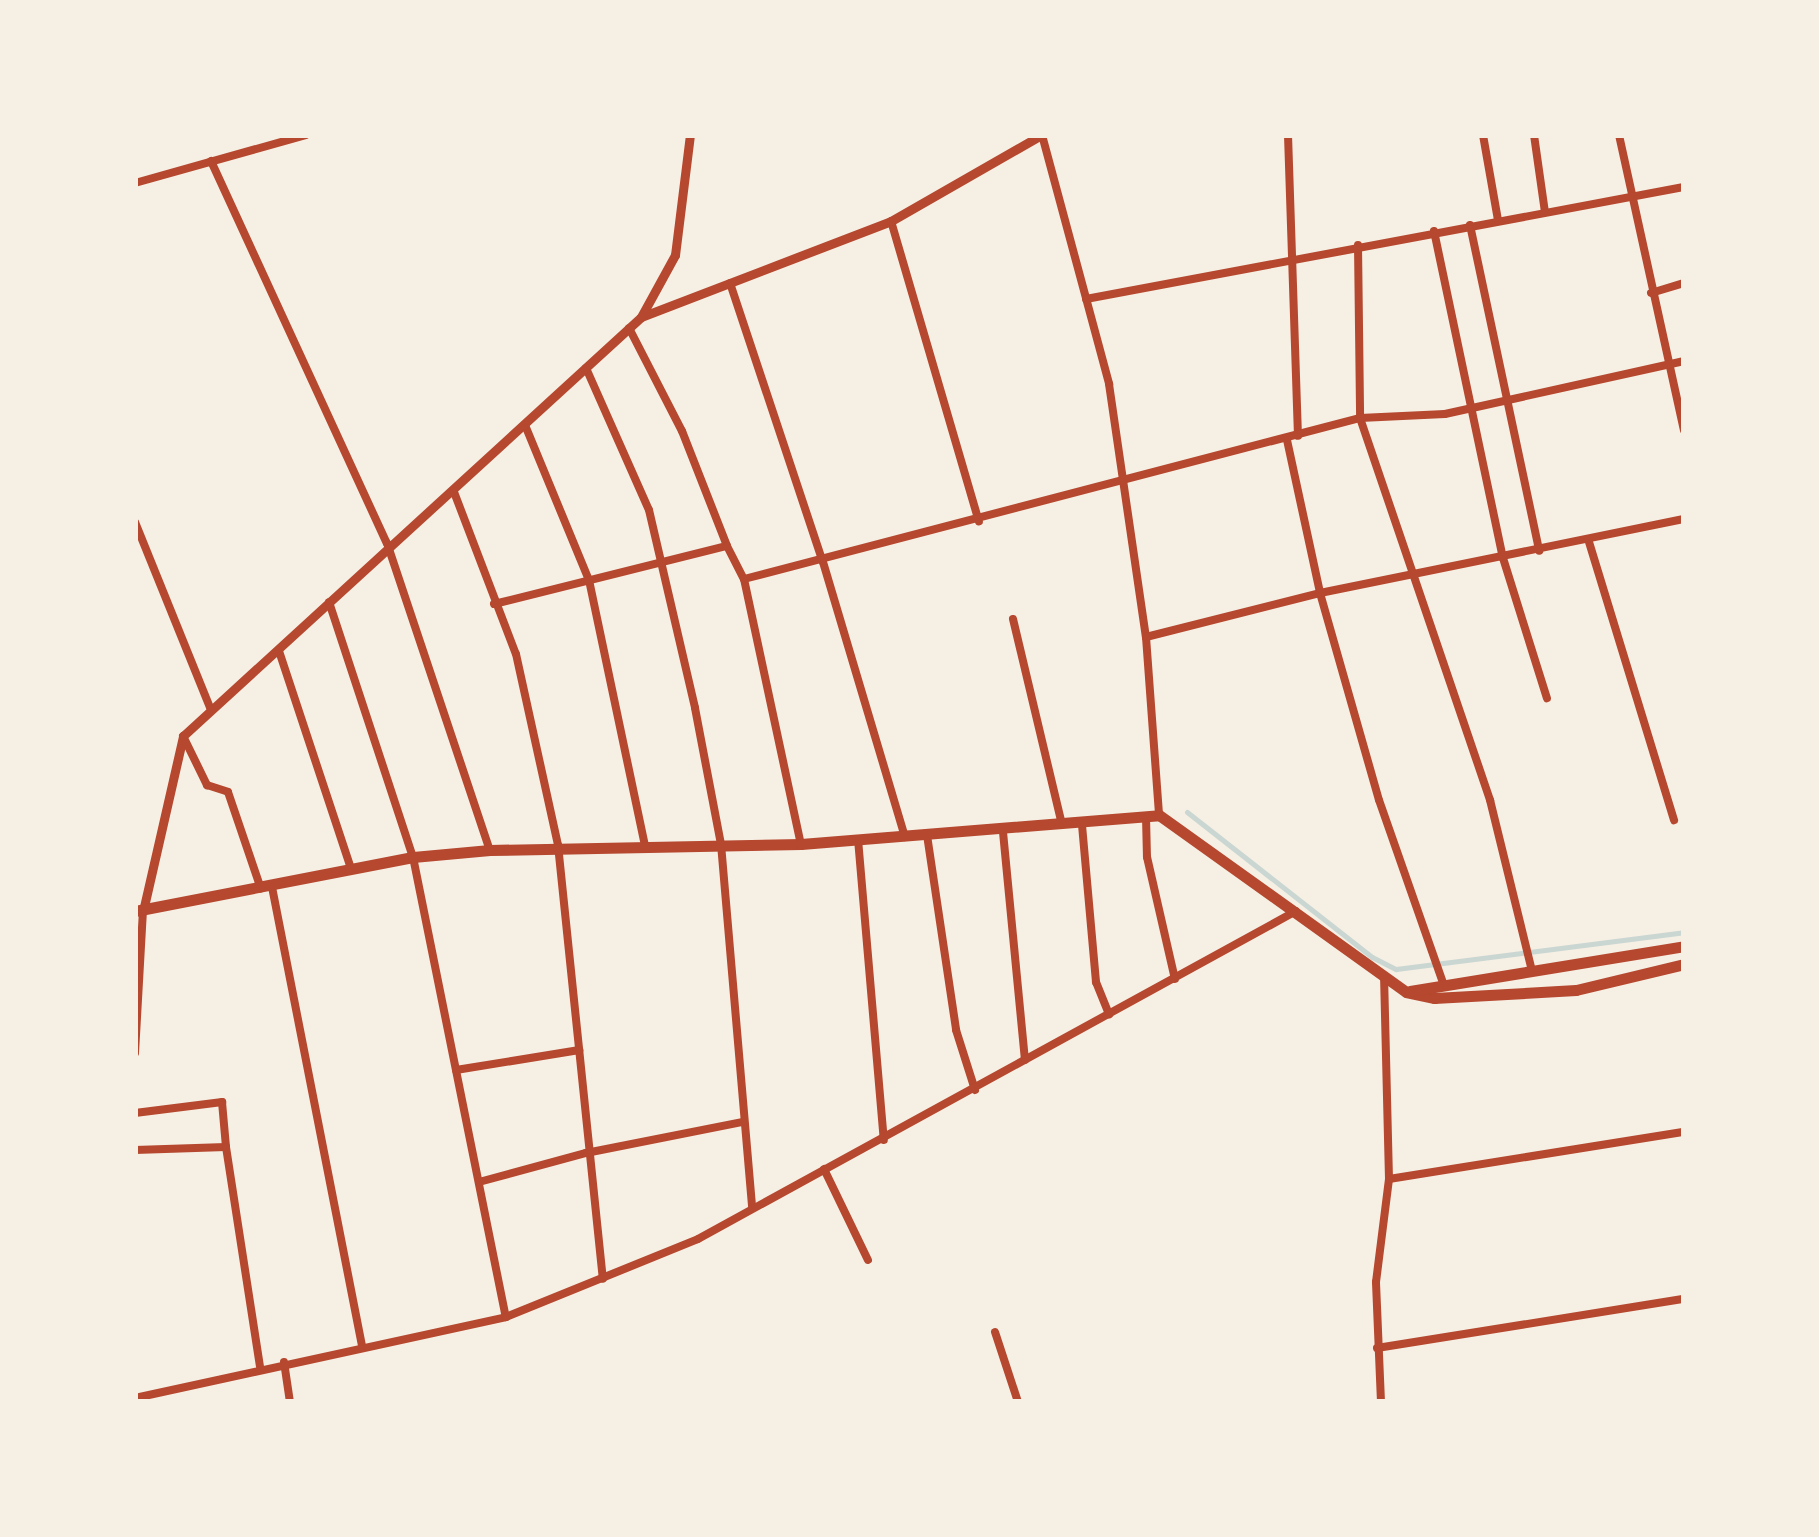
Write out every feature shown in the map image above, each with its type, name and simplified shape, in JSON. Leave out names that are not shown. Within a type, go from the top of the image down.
[{"type":"main road","points":[[139,911],[413,857],[644,842],[801,844],[1082,826],[1152,816],[1296,910],[1406,992],[1434,998],[1576,990],[1684,964]]},
{"type":"main road","points":[[1406,992],[1684,946]]},
{"type":"street","points":[[135,182],[306,135]]},
{"type":"street","points":[[641,317],[675,255],[690,135]]},
{"type":"street","points":[[135,1054],[139,911],[183,736],[210,708],[279,650],[387,544],[454,492],[641,317],[891,222],[1041,135],[1086,299],[1125,482],[1146,637],[1152,816],[1147,857],[1175,978]]},
{"type":"street","points":[[1288,135],[1296,256],[1298,436]]},
{"type":"street","points":[[1482,135],[1498,220]]},
{"type":"street","points":[[1534,135],[1545,212]]},
{"type":"street","points":[[1619,135],[1628,197],[1684,430]]},
{"type":"street","points":[[211,161],[387,544],[490,850]]},
{"type":"street","points":[[1086,299],[1296,256],[1684,188]]},
{"type":"street","points":[[891,222],[978,521]]},
{"type":"street","points":[[1470,225],[1504,401],[1539,551]]},
{"type":"street","points":[[1434,232],[1504,558],[1547,698]]},
{"type":"street","points":[[1358,245],[1360,418],[1490,800],[1532,970]]},
{"type":"street","points":[[730,283],[824,562],[904,837]]},
{"type":"street","points":[[1651,293],[1684,283]]},
{"type":"street","points":[[628,328],[682,432],[744,580],[801,844]]},
{"type":"street","points":[[744,580],[1360,418],[1470,408],[1684,361]]},
{"type":"street","points":[[586,368],[649,510],[721,844],[752,1208]]},
{"type":"street","points":[[526,425],[589,580],[644,842]]},
{"type":"street","points":[[1288,440],[1320,593],[1379,800],[1443,983]]},
{"type":"street","points":[[454,492],[516,654],[558,845],[580,1050],[586,1153],[603,1279]]},
{"type":"street","points":[[1146,637],[1320,593],[1590,542],[1684,519]]},
{"type":"street","points":[[135,522],[210,708]]},
{"type":"street","points":[[1590,542],[1674,820]]},
{"type":"street","points":[[494,604],[727,546]]},
{"type":"street","points":[[329,602],[413,857],[506,1317]]},
{"type":"street","points":[[1013,619],[1062,827]]},
{"type":"street","points":[[279,650],[351,870]]},
{"type":"street","points":[[183,736],[207,785],[228,792],[266,888],[362,1346]]},
{"type":"street","points":[[1082,826],[1096,982],[1110,1015]]},
{"type":"street","points":[[1003,832],[1025,1060]]},
{"type":"street","points":[[927,835],[956,1030],[974,1090]]},
{"type":"street","points":[[858,839],[884,1140]]},
{"type":"street","points":[[135,1398],[260,1366],[506,1317],[603,1279],[884,1140],[1296,910]]},
{"type":"street","points":[[1381,1402],[1376,1282],[1389,1179],[1384,977]]},
{"type":"street","points":[[456,1070],[580,1050]]},
{"type":"street","points":[[135,1113],[222,1102],[260,1366]]},
{"type":"street","points":[[478,1182],[586,1153],[744,1122]]},
{"type":"street","points":[[1389,1179],[1684,1132]]},
{"type":"street","points":[[135,1150],[226,1147]]},
{"type":"street","points":[[824,1169],[868,1260]]},
{"type":"street","points":[[1376,1348],[1684,1299]]},
{"type":"street","points":[[994,1332],[1018,1402]]},
{"type":"street","points":[[284,1362],[290,1402]]},
{"type":"waterway","points":[[1187,812],[1372,957],[1396,969],[1684,932]]}]
